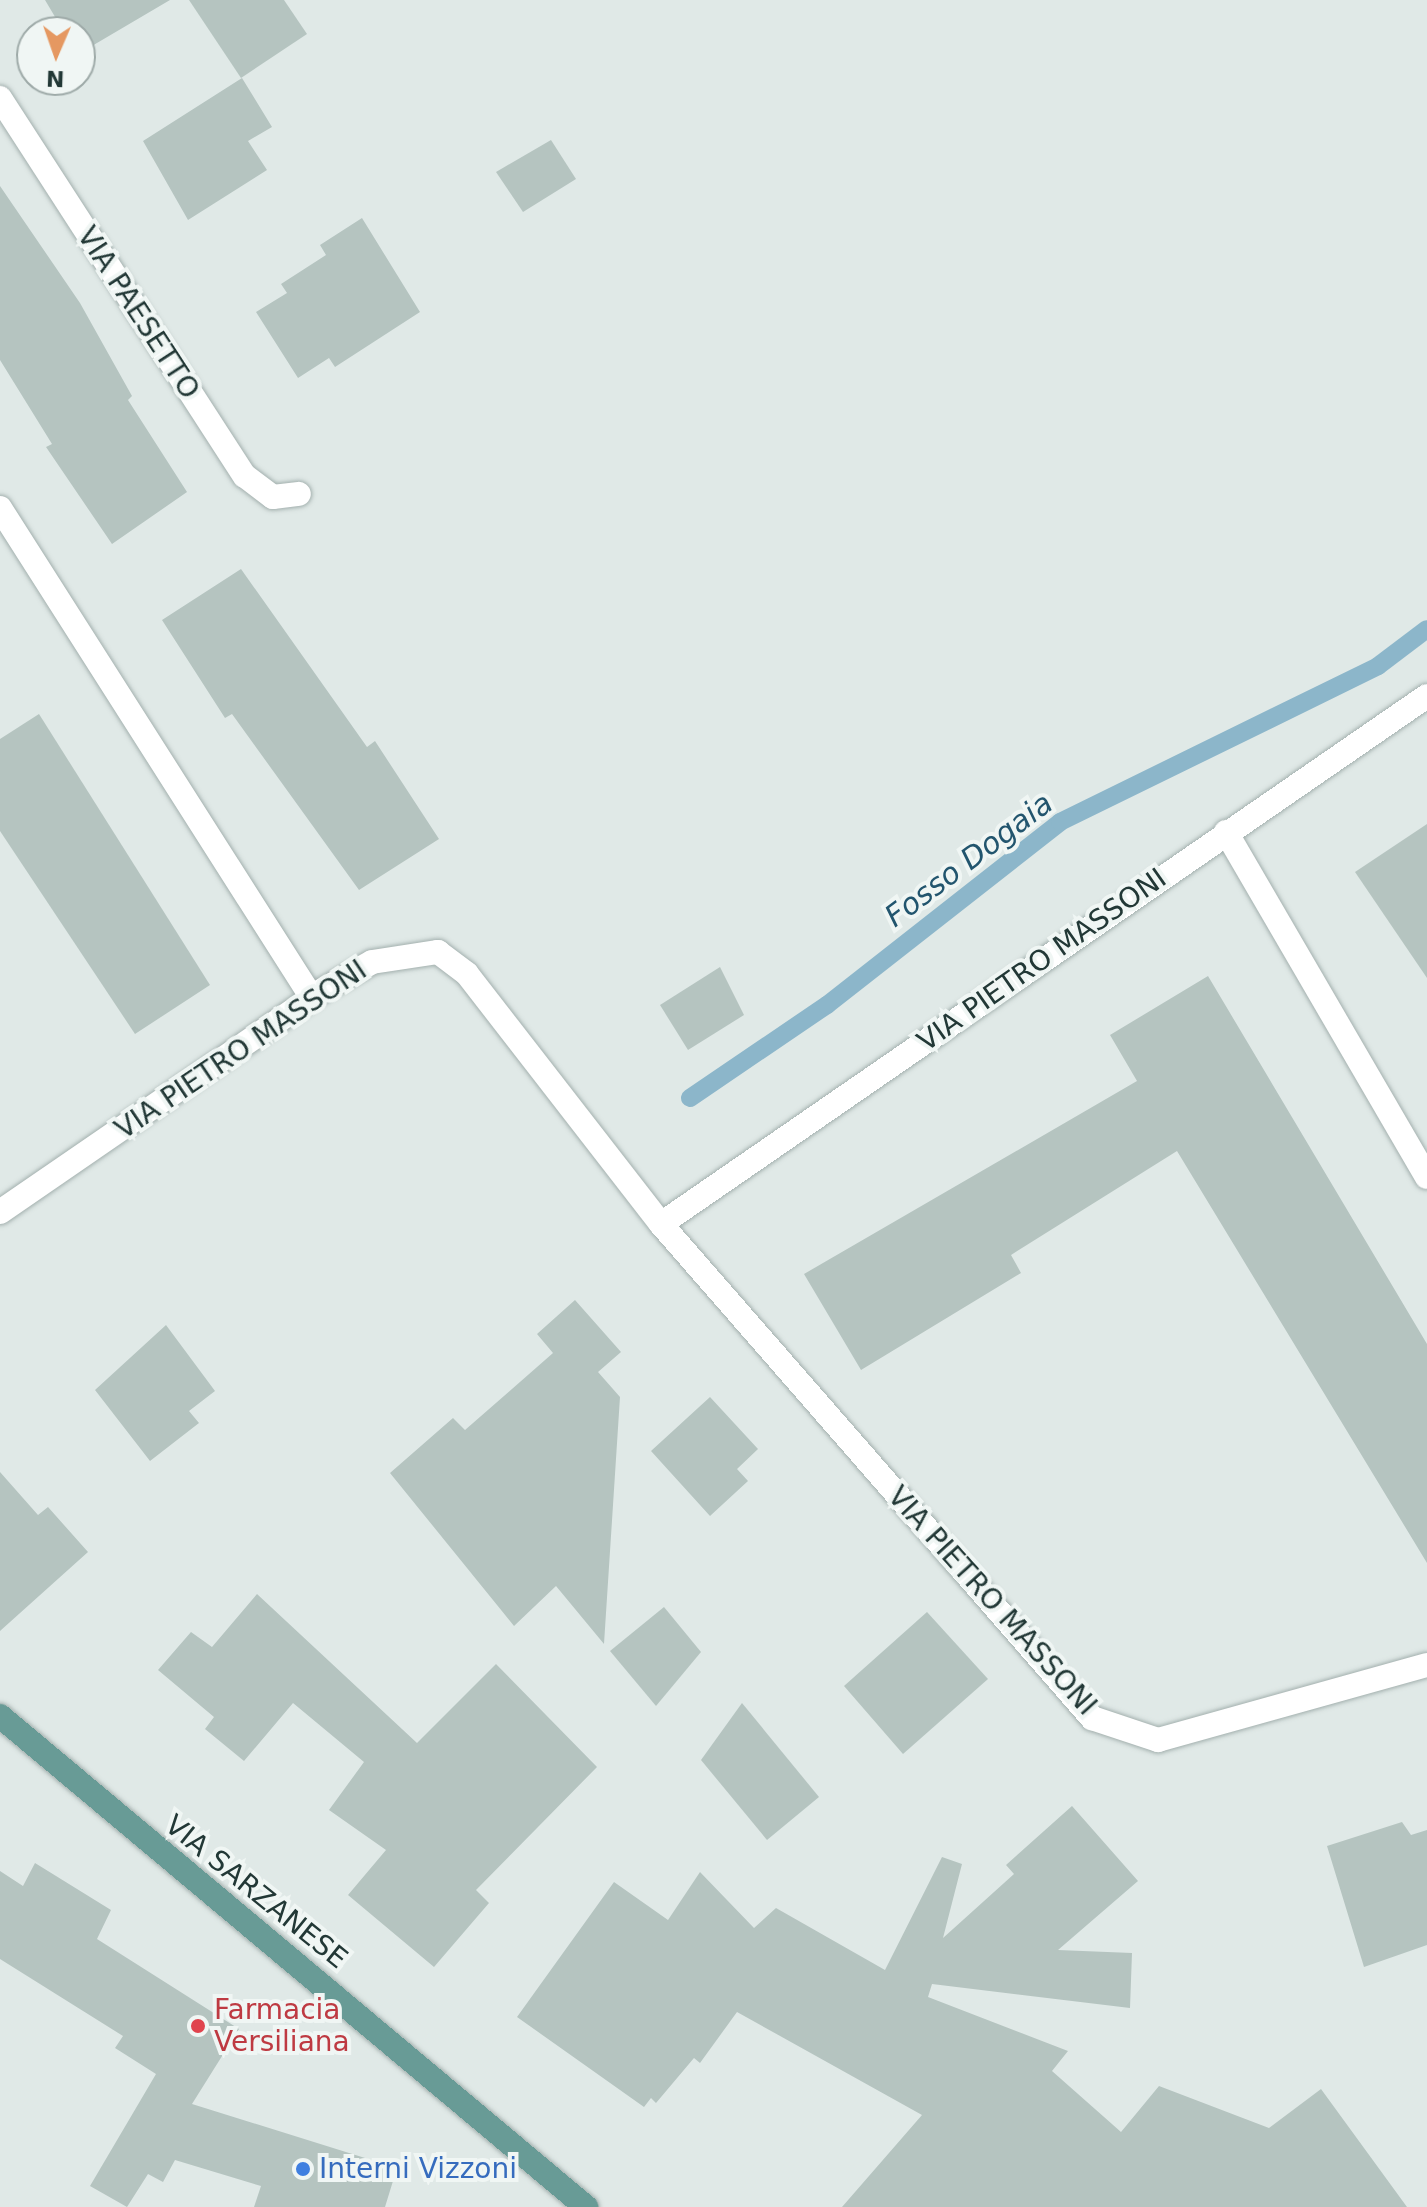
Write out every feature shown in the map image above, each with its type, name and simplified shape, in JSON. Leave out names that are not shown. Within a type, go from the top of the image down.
[{"type":"main road","name":"VIA SARZANESE","points":[[0,1716],[586,2207]]},
{"type":"street","name":"VIA PAESETTO","points":[[0,98],[245,476],[273,497],[299,494]]},
{"type":"street","points":[[0,508],[312,998]]},
{"type":"street","name":"VIA PIETRO MASSONI","points":[[661,1224],[1427,696]]},
{"type":"street","points":[[1226,832],[1427,1177]]},
{"type":"street","name":"VIA PIETRO MASSONI","points":[[0,1212],[312,998],[372,962],[438,952],[467,974],[661,1224],[1092,1718],[1158,1740],[1427,1665]]},
{"type":"building","points":[[45,0],[170,0],[96,44],[96,16],[54,16]]},
{"type":"building","points":[[189,0],[284,0],[307,34],[241,78]]},
{"type":"building","points":[[242,78],[272,127],[248,141],[267,170],[188,220],[143,141]]},
{"type":"building","points":[[551,140],[576,179],[523,212],[496,172]]},
{"type":"building","points":[[0,186],[80,303],[132,396],[128,400],[187,492],[112,544],[46,447],[52,444],[0,360]]},
{"type":"building","points":[[362,218],[420,312],[335,367],[329,358],[298,378],[256,312],[287,293],[281,284],[326,255],[320,245]]},
{"type":"building","points":[[241,569],[367,747],[375,741],[439,839],[359,890],[232,714],[225,718],[162,620]]},
{"type":"building","points":[[39,714],[210,985],[135,1034],[0,831],[0,739]]},
{"type":"building","points":[[1427,824],[1427,978],[1355,872]]},
{"type":"building","points":[[720,967],[744,1015],[688,1050],[660,1005]]},
{"type":"building","points":[[1208,976],[1427,1344],[1427,1563],[1177,1151],[1011,1255],[1021,1273],[861,1370],[804,1274],[1137,1081],[1110,1035]]},
{"type":"building","points":[[575,1300],[621,1352],[598,1372],[620,1397],[604,1644],[556,1586],[514,1626],[390,1473],[453,1418],[465,1430],[553,1353],[537,1334]]},
{"type":"building","points":[[166,1325],[215,1391],[189,1411],[199,1423],[150,1461],[95,1390]]},
{"type":"building","points":[[710,1397],[758,1449],[737,1469],[748,1481],[710,1516],[651,1451]]},
{"type":"building","points":[[0,1472],[38,1515],[48,1507],[88,1552],[0,1631]]},
{"type":"building","points":[[257,1594],[417,1743],[496,1664],[597,1767],[476,1890],[489,1903],[434,1967],[348,1895],[386,1850],[329,1810],[364,1762],[293,1703],[244,1761],[205,1729],[214,1717],[158,1670],[191,1632],[212,1647]]},
{"type":"building","points":[[664,1607],[701,1652],[656,1706],[610,1651]]},
{"type":"building","points":[[927,1612],[988,1679],[903,1754],[844,1686]]},
{"type":"building","points":[[742,1703],[819,1797],[767,1840],[701,1760]]},
{"type":"building","points":[[1072,1806],[1138,1881],[1058,1950],[1132,1953],[1130,2008],[932,1984],[928,1997],[1068,2051],[1052,2071],[1121,2132],[1159,2086],[1269,2128],[1321,2089],[1407,2207],[842,2207],[922,2115],[737,2012],[700,2063],[694,2058],[656,2103],[651,2098],[644,2107],[517,2017],[614,1882],[668,1920],[700,1872],[754,1928],[776,1908],[885,1970],[942,1857],[962,1864],[943,1938],[1014,1874],[1006,1865]]},
{"type":"building","points":[[1402,1822],[1411,1835],[1427,1830],[1427,1945],[1364,1967],[1327,1846]]},
{"type":"building","points":[[35,1863],[111,1910],[97,1939],[239,2029],[192,2104],[397,2168],[385,2207],[254,2207],[261,2186],[175,2160],[163,2182],[148,2174],[127,2207],[90,2186],[156,2074],[115,2048],[123,2036],[0,1959],[0,1871],[23,1886]]},
{"type":"waterway","name":"Fosso Dogaia","points":[[690,1098],[827,1005],[1060,822],[1378,666],[1427,629]]},
{"type":"place","name":"Farmacia Versiliana","points":[[198,2026]]},
{"type":"place","name":"Interni Vizzoni","points":[[303,2169]]}]
